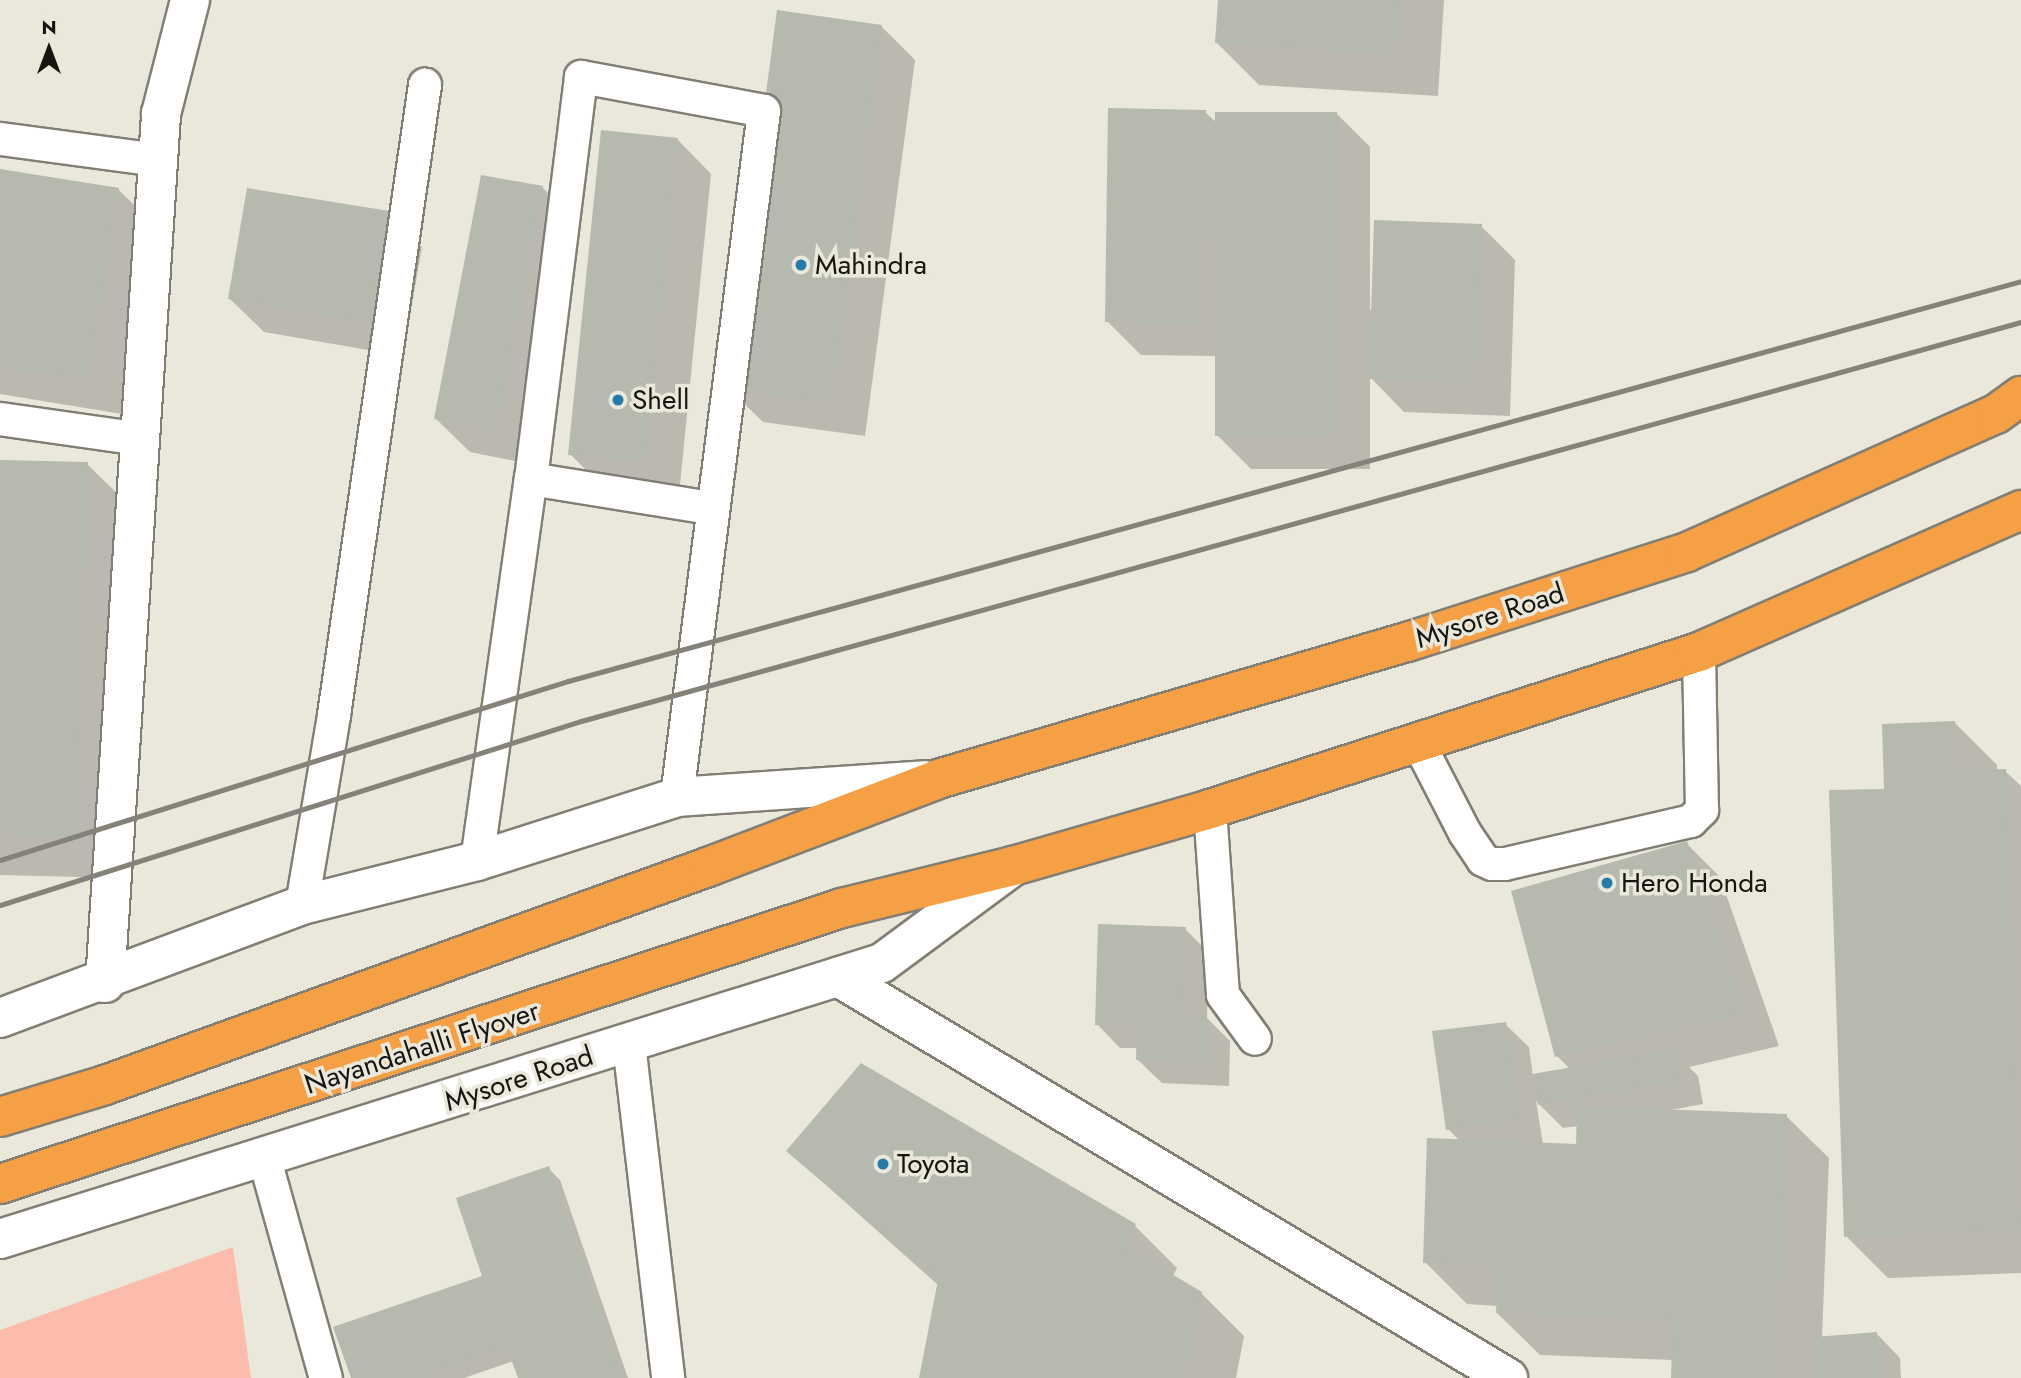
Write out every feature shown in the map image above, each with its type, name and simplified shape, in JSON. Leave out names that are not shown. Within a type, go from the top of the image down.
[{"type":"highway","name":"Mysore Road","points":[[0,1117],[105,1085],[708,867],[938,779],[1407,642],[1687,552],[1996,414],[2021,396]]},
{"type":"highway","name":"Mysore Road","points":[[842,908],[1013,866],[1210,809],[1699,652],[2021,510]]},
{"type":"highway","name":"Nayandahalli Flyover","points":[[0,1184],[842,908]]},
{"type":"street","points":[[105,983],[161,114],[190,0]]},
{"type":"street","name":"Mysore Road","points":[[0,1018],[105,983],[302,905],[477,861],[677,797],[938,779]]},
{"type":"street","name":"Mysore Road","points":[[0,1239],[265,1160],[883,963],[1013,866]]},
{"type":"street","points":[[838,977],[1508,1378]]},
{"type":"lane","points":[[477,861],[531,479],[581,77],[764,111],[711,508],[677,797]]},
{"type":"lane","points":[[302,905],[334,715],[425,86]]},
{"type":"lane","points":[[0,139],[158,160]]},
{"type":"lane","points":[[0,419],[141,439]]},
{"type":"lane","points":[[531,479],[711,508]]},
{"type":"lane","points":[[1418,742],[1465,833],[1483,860],[1492,863],[1505,864],[1691,821],[1702,810],[1699,652]]},
{"type":"lane","points":[[1210,809],[1223,995],[1255,1039]]},
{"type":"lane","points":[[629,1044],[668,1378]]},
{"type":"lane","points":[[265,1160],[326,1378]]},
{"type":"shaded area","points":[[233,1247],[251,1378],[0,1378],[0,1330]]},
{"type":"building","points":[[1218,0],[1400,0],[1396,55],[1215,43]]},
{"type":"building","points":[[777,10],[882,25],[832,403],[727,389]]},
{"type":"building","points":[[1108,108],[1206,110],[1203,324],[1105,322]]},
{"type":"building","points":[[1215,112],[1337,112],[1337,436],[1215,436]]},
{"type":"building","points":[[601,130],[678,138],[646,462],[568,455]]},
{"type":"building","points":[[0,169],[119,188],[88,381],[0,367]]},
{"type":"building","points":[[481,175],[543,186],[496,431],[434,419]]},
{"type":"building","points":[[247,188],[389,211],[369,323],[228,299]]},
{"type":"building","points":[[1374,220],[1482,224],[1476,383],[1369,379]]},
{"type":"building","points":[[0,460],[88,462],[77,836],[0,834]]},
{"type":"building","points":[[1955,721],[1957,770],[2006,769],[2021,1230],[1844,1237],[1829,790],[1884,789],[1882,724]]},
{"type":"building","points":[[1687,841],[1747,1013],[1555,1057],[1511,891]]},
{"type":"building","points":[[1098,924],[1186,927],[1183,1014],[1207,1015],[1206,1063],[1136,1060],[1137,1026],[1095,1025]]},
{"type":"building","points":[[1506,1022],[1520,1119],[1446,1130],[1432,1031]]},
{"type":"building","points":[[1675,1050],[1681,1081],[1538,1105],[1532,1074]]},
{"type":"building","points":[[861,1063],[1136,1224],[1124,1246],[1202,1292],[1186,1378],[919,1378],[938,1280],[786,1151]]},
{"type":"building","points":[[1577,1106],[1787,1114],[1777,1378],[1671,1378],[1673,1320],[1496,1313],[1498,1266],[1423,1263],[1427,1138],[1576,1144]]},
{"type":"building","points":[[549,1166],[622,1378],[518,1378],[507,1348],[432,1373],[433,1378],[351,1378],[333,1327],[482,1276],[456,1198]]},
{"type":"building","points":[[1877,1332],[1878,1378],[1815,1378],[1815,1337]]},
{"type":"railway","points":[[0,860],[568,681],[2021,281]]},
{"type":"railway","points":[[0,905],[581,721],[2021,322]]},
{"type":"place","name":"Mahindra","points":[[801,265]]},
{"type":"place","name":"Shell","points":[[618,400]]},
{"type":"place","name":"Hero Honda","points":[[1607,883]]},
{"type":"place","name":"Toyota","points":[[883,1164]]}]
